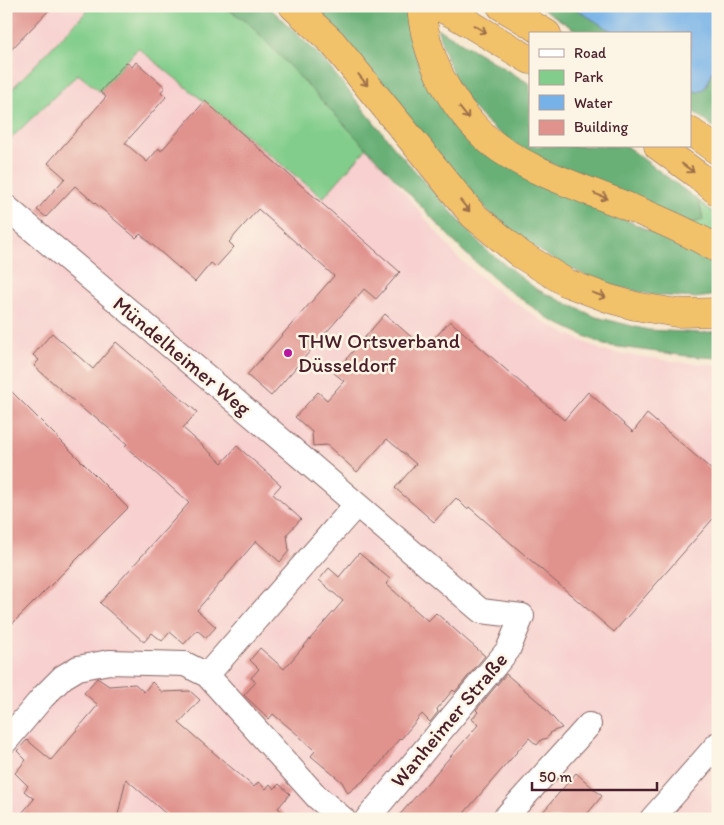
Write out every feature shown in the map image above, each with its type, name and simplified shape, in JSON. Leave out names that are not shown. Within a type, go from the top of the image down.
[{"type":"highway","points":[[293,6],[332,42],[473,215],[520,254],[567,283],[610,299],[635,306],[677,313],[718,312]]},
{"type":"highway","points":[[421,6],[427,43],[438,72],[450,95],[486,138],[530,166],[658,220],[718,249]]},
{"type":"highway","points":[[437,6],[529,59]]},
{"type":"highway","points":[[501,6],[544,32]]},
{"type":"highway","points":[[692,132],[718,151]]},
{"type":"highway","points":[[661,148],[718,192]]},
{"type":"street","name":"Mündelheimer Weg","points":[[6,207],[481,611],[522,616]]},
{"type":"street","points":[[207,675],[356,506]]},
{"type":"street","name":"Wanheimer Straße","points":[[367,819],[508,650],[522,616]]},
{"type":"street","points":[[6,741],[43,697],[64,677],[78,668],[109,662],[185,664],[207,675],[317,797],[343,819]]},
{"type":"street","points":[[504,819],[589,726]]},
{"type":"street","points":[[652,819],[718,744]]},
{"type":"shaded area","points":[[6,6],[223,6],[249,23],[367,147],[457,257],[500,293],[549,325],[603,351],[687,363],[718,365],[718,810],[710,819],[6,819]]},
{"type":"green space","points":[[92,6],[223,6],[249,23],[367,148],[323,198],[138,48],[100,92],[78,74],[6,143],[6,95]]},
{"type":"green space","points":[[223,6],[268,6],[322,58],[399,153],[484,248],[536,289],[596,317],[648,330],[702,333],[718,331],[718,358],[687,356],[604,345],[551,320],[504,287],[463,251],[249,23]]},
{"type":"green space","points":[[305,6],[401,6],[405,8],[411,42],[423,75],[446,107],[542,180],[673,242],[718,266],[718,295],[696,298],[652,295],[601,283],[552,259],[499,223]]},
{"type":"green space","points":[[539,6],[571,6],[613,32],[578,32]]},
{"type":"green space","points":[[437,28],[529,83],[529,148],[629,148],[699,201],[703,220],[689,224],[532,154],[496,130],[481,116],[462,93],[450,66]]},
{"type":"green space","points":[[718,59],[718,130],[692,110],[692,91],[697,92],[705,88]]},
{"type":"green space","points":[[699,201],[718,216],[718,241],[689,224],[703,219]]},
{"type":"water","points":[[571,6],[711,6],[718,15],[718,59],[705,88],[697,92],[692,91],[692,32],[613,32]]},
{"type":"building","points":[[15,6],[53,6],[6,55],[6,15]]},
{"type":"building","points":[[126,62],[132,67],[136,62],[165,87],[161,92],[166,97],[125,143],[147,162],[159,148],[161,151],[205,101],[400,272],[376,299],[364,289],[271,396],[247,375],[334,276],[258,209],[229,242],[234,247],[216,267],[211,263],[195,282],[140,234],[136,238],[75,186],[46,217],[37,210],[65,178],[48,163],[106,97],[100,92]]},
{"type":"building","points":[[385,314],[425,349],[450,321],[564,420],[588,392],[633,432],[647,414],[718,475],[718,513],[614,632],[469,507],[467,509],[456,498],[434,522],[395,488],[416,464],[387,439],[357,472],[327,445],[313,446],[312,432],[295,417],[318,392],[327,400],[344,381],[334,373]]},
{"type":"building","points":[[52,333],[93,369],[116,342],[197,412],[183,428],[222,463],[237,446],[281,485],[273,494],[301,519],[287,534],[289,551],[280,562],[256,541],[197,610],[216,627],[206,638],[197,630],[184,644],[170,632],[162,641],[152,633],[144,642],[100,603],[189,503],[125,446],[127,444],[92,414],[91,416],[34,366],[39,360],[33,355]]},
{"type":"building","points":[[6,386],[128,508],[6,630]]},
{"type":"building","points":[[359,553],[390,579],[386,584],[428,621],[436,613],[485,656],[455,692],[453,690],[437,709],[438,712],[430,722],[422,714],[379,765],[348,793],[342,782],[311,756],[315,751],[273,714],[269,719],[244,695],[256,682],[251,678],[259,669],[250,660],[260,648],[284,669],[343,601],[319,580],[329,568],[339,577]]},
{"type":"building","points":[[506,674],[540,703],[562,728],[551,732],[550,735],[542,739],[537,745],[529,738],[459,819],[396,819],[478,725],[472,719],[478,712],[476,710]]},
{"type":"building","points":[[97,678],[109,686],[135,684],[144,692],[152,682],[162,692],[190,691],[200,700],[179,723],[254,787],[258,782],[266,789],[270,784],[274,789],[279,784],[290,794],[278,808],[290,819],[172,819],[126,779],[117,819],[17,819],[34,799],[24,791],[28,786],[15,773],[26,760],[17,751],[27,740],[51,760],[98,705],[84,693]]},
{"type":"building","points":[[576,773],[602,796],[583,819],[537,819]]},
{"type":"place","name":"THW Ortsverband Düsseldorf","points":[[288,353]]}]
